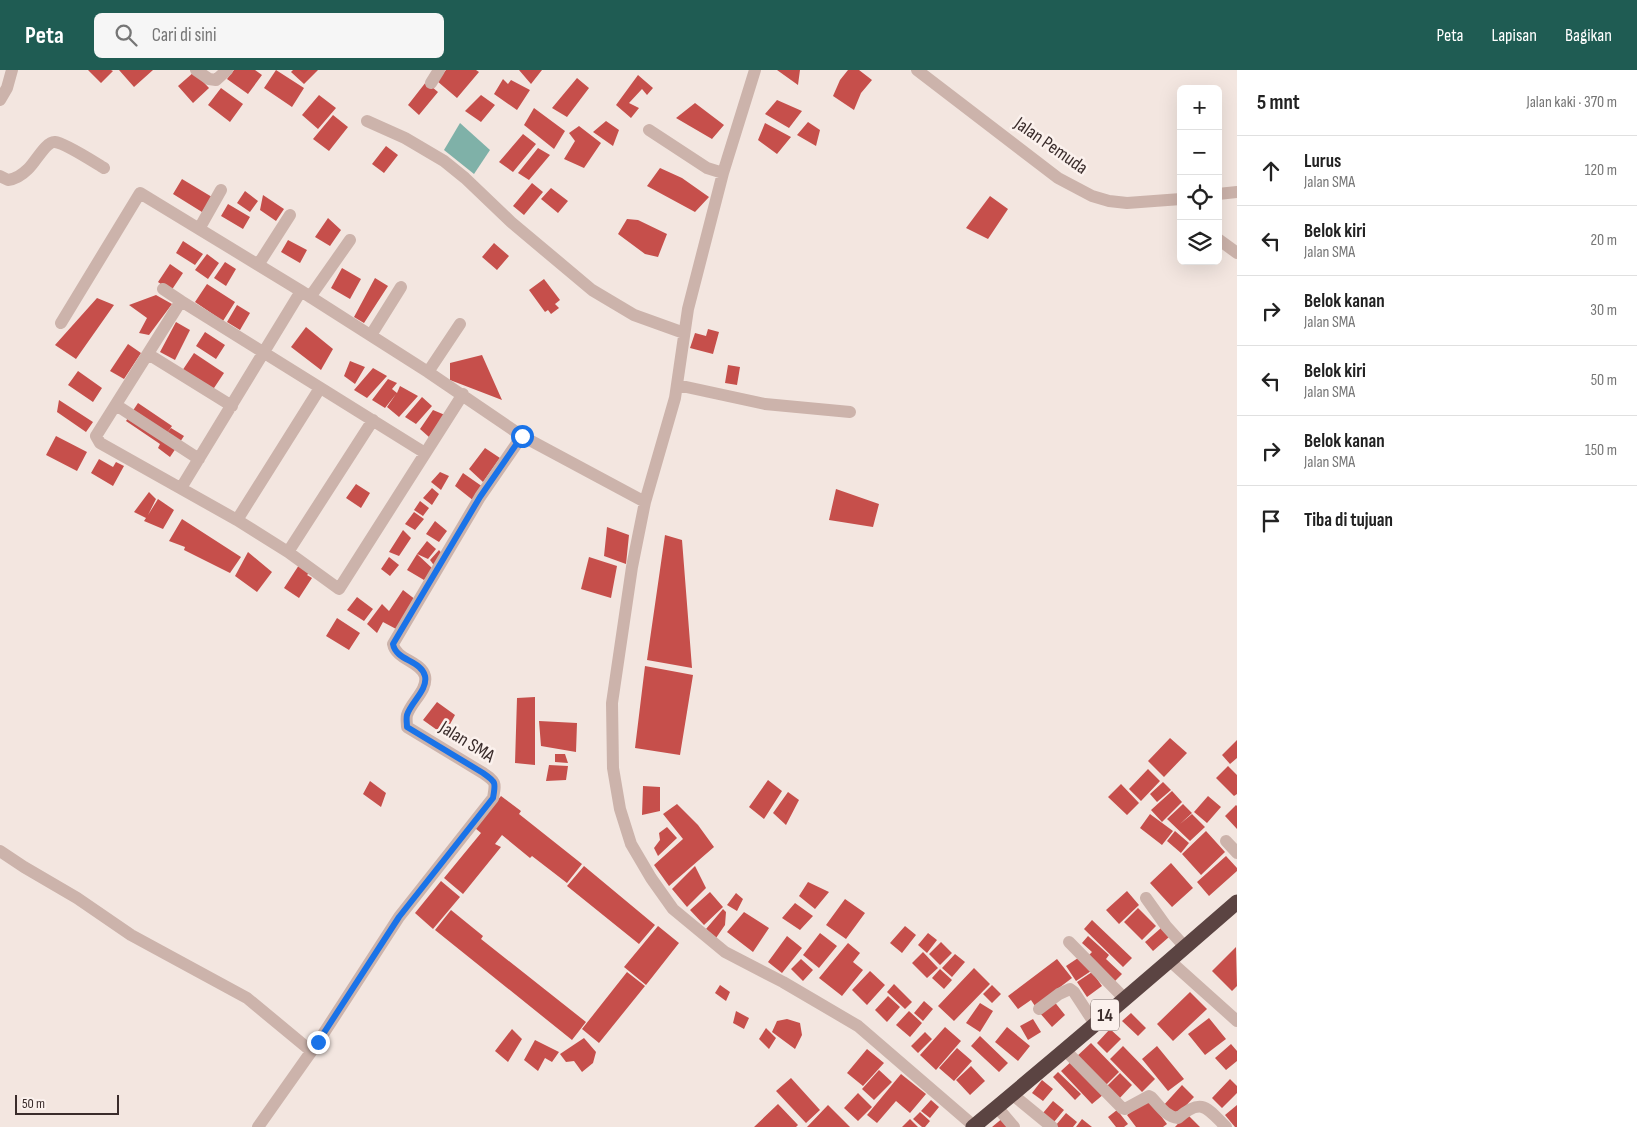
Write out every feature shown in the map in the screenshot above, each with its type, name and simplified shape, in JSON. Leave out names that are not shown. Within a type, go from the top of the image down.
[{"type":"highway","name":"14","points":[[973,1127],[1013,1095],[1237,902]]},
{"type":"street","points":[[0,100],[7,88],[12,70]]},
{"type":"street","points":[[196,70],[209,79],[216,80],[227,70]]},
{"type":"street","points":[[431,83],[439,70]]},
{"type":"street","points":[[755,70],[723,173],[688,309],[675,398],[645,502],[632,567],[612,703],[613,768],[620,809],[631,844],[672,909],[725,952],[783,982],[858,1026],[973,1127]]},
{"type":"street","name":"Jalan Pemuda","points":[[917,70],[1058,178],[1109,201],[1127,203],[1174,200]]},
{"type":"street","points":[[367,121],[405,138],[444,161],[465,178],[511,222],[592,290],[634,315],[684,333]]},
{"type":"street","points":[[650,130],[707,168],[723,173]]},
{"type":"street","points":[[0,176],[8,180],[18,177],[33,164],[43,150],[55,142],[104,168]]},
{"type":"street","points":[[199,229],[221,190]]},
{"type":"street","points":[[1222,194],[1237,192]]},
{"type":"street","points":[[61,323],[140,193],[371,335],[463,394],[522,436],[645,502]]},
{"type":"street","points":[[258,265],[290,215]]},
{"type":"street","points":[[181,488],[265,353],[306,294],[350,240]]},
{"type":"street","points":[[1222,242],[1237,253]]},
{"type":"street","points":[[371,335],[402,287]]},
{"type":"street","points":[[163,289],[425,453]]},
{"type":"street","points":[[181,301],[96,436],[97,439],[237,520],[288,552],[340,589],[463,394]]},
{"type":"street","points":[[428,372],[460,324]]},
{"type":"street","points":[[148,354],[232,406]]},
{"type":"street","points":[[677,385],[765,404],[850,412]]},
{"type":"street","points":[[237,520],[320,388]]},
{"type":"street","points":[[116,405],[200,459]]},
{"type":"street","points":[[288,552],[373,420]]},
{"type":"street","name":"Jalan SMA","points":[[258,1127],[311,1051],[399,917],[493,798],[496,784],[494,781],[407,727],[407,714],[424,686],[426,678],[423,670],[398,654],[393,644],[480,497],[522,436]]},
{"type":"street","points":[[1226,841],[1237,853]]},
{"type":"street","points":[[0,851],[131,935],[247,998],[311,1051]]},
{"type":"street","points":[[1146,898],[1166,926],[1185,947]]},
{"type":"street","points":[[1069,942],[1124,998]]},
{"type":"street","points":[[1170,961],[1237,1021]]},
{"type":"street","points":[[1039,1009],[1059,994],[1070,989],[1074,992],[1095,1024]]},
{"type":"street","points":[[1065,1050],[1122,1108],[1125,1109],[1151,1096],[1166,1113],[1174,1118],[1178,1118],[1186,1111],[1201,1106],[1206,1108],[1226,1127]]},
{"type":"street","points":[[1013,1095],[1052,1127]]},
{"type":"street","points":[[997,1107],[1014,1127]]},
{"type":"water","points":[[460,123],[490,150],[474,174],[444,150]]},
{"type":"building","points":[[88,70],[111,70],[113,71],[101,83]]},
{"type":"building","points":[[119,70],[153,70],[134,87]]},
{"type":"building","points":[[234,70],[255,70],[262,75],[248,94],[227,79]]},
{"type":"building","points":[[276,70],[304,88],[292,107],[264,88]]},
{"type":"building","points":[[293,70],[318,70],[304,84],[291,72]]},
{"type":"building","points":[[446,70],[476,70],[479,72],[457,98],[437,81]]},
{"type":"building","points":[[519,70],[542,70],[531,84]]},
{"type":"building","points":[[777,70],[800,70],[798,85]]},
{"type":"building","points":[[848,70],[859,70],[872,80],[861,93],[854,110],[833,96],[840,80]]},
{"type":"building","points":[[194,72],[209,88],[193,103],[178,86]]},
{"type":"building","points":[[638,75],[653,88],[647,95],[642,89],[629,103],[639,108],[631,118],[616,105]]},
{"type":"building","points":[[577,78],[589,88],[567,117],[552,108]]},
{"type":"building","points":[[503,79],[508,84],[511,80],[530,90],[517,110],[494,94]]},
{"type":"building","points":[[426,82],[438,92],[419,115],[408,105]]},
{"type":"building","points":[[221,88],[243,104],[230,122],[208,105]]},
{"type":"building","points":[[319,95],[336,108],[318,129],[302,115]]},
{"type":"building","points":[[481,95],[495,105],[481,122],[465,111]]},
{"type":"building","points":[[777,100],[802,111],[789,128],[765,114]]},
{"type":"building","points":[[695,103],[724,125],[712,139],[676,118]]},
{"type":"building","points":[[534,108],[565,131],[554,149],[524,125]]},
{"type":"building","points":[[333,115],[348,127],[329,151],[313,139]]},
{"type":"building","points":[[606,121],[619,130],[613,146],[593,132]]},
{"type":"building","points":[[808,122],[820,130],[816,146],[797,135]]},
{"type":"building","points":[[765,123],[791,137],[777,154],[758,140]]},
{"type":"building","points":[[579,126],[601,143],[584,168],[564,159],[575,141],[569,133]]},
{"type":"building","points":[[523,134],[536,144],[513,172],[499,162]]},
{"type":"building","points":[[386,146],[398,155],[384,173],[372,164]]},
{"type":"building","points":[[538,148],[550,155],[529,180],[518,173]]},
{"type":"building","points":[[660,168],[682,178],[709,197],[695,212],[647,186]]},
{"type":"building","points":[[182,179],[212,197],[202,212],[173,194]]},
{"type":"building","points":[[532,183],[543,192],[524,215],[513,206]]},
{"type":"building","points":[[551,188],[568,201],[558,213],[541,199]]},
{"type":"building","points":[[245,191],[258,201],[250,212],[237,203]]},
{"type":"building","points":[[263,195],[284,209],[276,221],[260,210]]},
{"type":"building","points":[[990,196],[1008,209],[988,239],[966,228]]},
{"type":"building","points":[[228,204],[250,217],[243,229],[221,216]]},
{"type":"building","points":[[328,218],[341,230],[330,246],[315,237]]},
{"type":"building","points":[[627,219],[638,220],[667,234],[658,257],[645,254],[618,234]]},
{"type":"building","points":[[288,240],[307,250],[300,263],[281,252]]},
{"type":"building","points":[[183,241],[203,254],[195,265],[176,253]]},
{"type":"building","points":[[494,243],[509,256],[497,270],[482,257]]},
{"type":"building","points":[[207,254],[219,263],[208,279],[195,270]]},
{"type":"building","points":[[225,262],[236,269],[226,286],[214,278]]},
{"type":"building","points":[[170,264],[183,273],[171,291],[158,282]]},
{"type":"building","points":[[342,268],[361,279],[350,299],[331,288]]},
{"type":"building","points":[[375,278],[388,286],[364,323],[354,317]]},
{"type":"building","points":[[544,279],[560,300],[555,304],[559,308],[551,314],[548,310],[545,312],[529,290]]},
{"type":"building","points":[[207,284],[235,302],[223,321],[195,302]]},
{"type":"building","points":[[156,295],[172,304],[149,335],[139,333],[147,318],[129,305]]},
{"type":"building","points":[[97,298],[114,305],[76,359],[55,345]]},
{"type":"building","points":[[237,305],[250,313],[240,330],[227,322]]},
{"type":"building","points":[[176,322],[190,330],[175,360],[160,352]]},
{"type":"building","points":[[306,327],[333,349],[321,370],[291,347]]},
{"type":"building","points":[[708,329],[719,332],[713,354],[690,348],[695,333],[706,336]]},
{"type":"building","points":[[205,332],[225,345],[216,359],[196,346]]},
{"type":"building","points":[[128,344],[141,353],[124,379],[110,371]]},
{"type":"building","points":[[194,353],[224,373],[212,391],[182,371]]},
{"type":"building","points":[[482,355],[502,400],[450,380],[450,363]]},
{"type":"building","points":[[350,361],[365,367],[355,384],[344,376]]},
{"type":"building","points":[[728,365],[740,367],[737,385],[725,383]]},
{"type":"building","points":[[373,368],[387,376],[367,398],[354,390]]},
{"type":"building","points":[[78,371],[102,388],[93,402],[68,385]]},
{"type":"building","points":[[388,379],[397,383],[392,389],[397,393],[400,386],[418,396],[399,417],[387,407],[396,394],[385,408],[372,400]]},
{"type":"building","points":[[422,397],[432,406],[416,424],[405,417]]},
{"type":"building","points":[[59,400],[93,422],[86,432],[57,412]]},
{"type":"building","points":[[138,403],[172,426],[167,433],[171,428],[184,436],[170,457],[158,448],[160,444],[126,421]]},
{"type":"building","points":[[433,410],[445,415],[429,437],[420,429]]},
{"type":"building","points":[[56,436],[87,452],[77,471],[46,455]]},
{"type":"building","points":[[485,448],[500,458],[483,482],[469,469]]},
{"type":"building","points":[[99,459],[113,467],[116,462],[124,466],[113,486],[91,473]]},
{"type":"building","points":[[440,472],[449,476],[441,490],[431,482]]},
{"type":"building","points":[[463,473],[483,487],[474,501],[455,486]]},
{"type":"building","points":[[356,484],[370,493],[361,508],[346,498]]},
{"type":"building","points":[[432,488],[439,494],[432,505],[423,498]]},
{"type":"building","points":[[836,489],[879,504],[873,527],[829,520]]},
{"type":"building","points":[[149,492],[156,499],[148,515],[158,499],[174,510],[163,529],[144,521],[146,518],[134,512]]},
{"type":"building","points":[[420,501],[429,508],[423,516],[414,510]]},
{"type":"building","points":[[414,512],[424,519],[415,530],[405,524]]},
{"type":"building","points":[[182,519],[241,557],[230,573],[184,550],[185,547],[169,541]]},
{"type":"building","points":[[435,521],[447,531],[439,542],[426,534]]},
{"type":"building","points":[[607,527],[629,535],[626,564],[604,556]]},
{"type":"building","points":[[403,530],[411,538],[399,556],[389,552]]},
{"type":"building","points":[[665,535],[682,540],[692,668],[647,660]]},
{"type":"building","points":[[427,541],[436,549],[428,559],[417,554]]},
{"type":"building","points":[[439,550],[444,556],[436,568],[430,560]]},
{"type":"building","points":[[248,552],[272,572],[257,592],[235,576]]},
{"type":"building","points":[[417,554],[433,569],[424,580],[407,570]]},
{"type":"building","points":[[389,557],[399,565],[390,576],[381,569]]},
{"type":"building","points":[[589,557],[617,566],[611,598],[581,589]]},
{"type":"building","points":[[299,565],[310,572],[307,575],[312,578],[299,598],[284,588]]},
{"type":"building","points":[[403,590],[416,600],[398,630],[383,622],[377,633],[367,624],[382,604],[389,611]]},
{"type":"building","points":[[357,597],[373,609],[364,621],[347,610]]},
{"type":"building","points":[[337,618],[360,633],[349,650],[326,636]]},
{"type":"building","points":[[645,666],[693,675],[680,755],[635,748]]},
{"type":"building","points":[[535,697],[535,765],[515,763],[517,698]]},
{"type":"building","points":[[437,702],[455,715],[444,735],[423,720]]},
{"type":"building","points":[[539,721],[577,723],[576,752],[541,746]]},
{"type":"building","points":[[1170,738],[1187,753],[1164,777],[1148,761]]},
{"type":"building","points":[[1237,740],[1237,758],[1230,764],[1222,755]]},
{"type":"building","points":[[555,754],[565,754],[568,763],[555,762]]},
{"type":"building","points":[[549,765],[568,766],[566,780],[546,781]]},
{"type":"building","points":[[1228,766],[1237,775],[1237,794],[1234,796],[1216,778]]},
{"type":"building","points":[[1148,769],[1160,781],[1141,801],[1129,789]]},
{"type":"building","points":[[768,780],[782,791],[764,819],[749,807]]},
{"type":"building","points":[[370,781],[386,793],[381,807],[363,794]]},
{"type":"building","points":[[1163,782],[1171,790],[1157,802],[1150,794]]},
{"type":"building","points":[[1121,784],[1139,803],[1127,815],[1108,797]]},
{"type":"building","points":[[643,786],[660,787],[660,811],[642,815]]},
{"type":"building","points":[[1172,791],[1182,802],[1162,822],[1151,810]]},
{"type":"building","points":[[788,792],[799,800],[786,825],[773,813]]},
{"type":"building","points":[[501,796],[521,811],[519,814],[582,864],[567,883],[532,856],[530,858],[502,835],[495,844],[501,847],[463,894],[444,878],[481,833],[475,828]]},
{"type":"building","points":[[1208,796],[1221,807],[1207,823],[1194,812]]},
{"type":"building","points":[[677,804],[698,825],[714,847],[669,886],[654,865],[683,839],[663,814]]},
{"type":"building","points":[[1183,804],[1192,813],[1180,824],[1192,814],[1205,827],[1190,841],[1167,819]]},
{"type":"building","points":[[1237,806],[1237,829],[1225,816]]},
{"type":"building","points":[[1150,814],[1173,831],[1162,845],[1140,828]]},
{"type":"building","points":[[667,827],[677,838],[658,856],[654,848],[660,840],[659,833]]},
{"type":"building","points":[[1175,831],[1189,843],[1181,853],[1167,841]]},
{"type":"building","points":[[1206,831],[1225,852],[1201,875],[1182,854]]},
{"type":"building","points":[[1226,856],[1237,868],[1237,871],[1209,896],[1197,882]]},
{"type":"building","points":[[1171,863],[1193,888],[1172,907],[1150,883]]},
{"type":"building","points":[[584,866],[655,925],[639,944],[567,886]]},
{"type":"building","points":[[695,866],[706,888],[687,907],[672,889]]},
{"type":"building","points":[[441,881],[460,897],[433,929],[415,913]]},
{"type":"building","points":[[808,882],[829,892],[815,909],[799,896]]},
{"type":"building","points":[[1127,891],[1139,905],[1119,924],[1106,910]]},
{"type":"building","points":[[710,892],[723,907],[704,925],[690,910]]},
{"type":"building","points":[[736,893],[743,899],[737,911],[727,905]]},
{"type":"building","points":[[845,899],[865,913],[846,939],[826,925]]},
{"type":"building","points":[[795,903],[813,916],[800,930],[782,918]]},
{"type":"building","points":[[1138,908],[1156,926],[1142,940],[1124,922]]},
{"type":"building","points":[[723,909],[726,912],[725,925],[716,938],[706,929]]},
{"type":"building","points":[[451,910],[483,936],[481,939],[586,1022],[572,1040],[435,930]]},
{"type":"building","points":[[744,912],[769,928],[753,952],[727,932]]},
{"type":"building","points":[[1092,920],[1132,958],[1123,967],[1084,929]]},
{"type":"building","points":[[658,926],[679,943],[646,985],[624,967]]},
{"type":"building","points":[[905,926],[916,935],[902,953],[890,943]]},
{"type":"building","points":[[1161,928],[1169,937],[1153,951],[1145,942]]},
{"type":"building","points":[[820,933],[837,946],[819,968],[803,955]]},
{"type":"building","points":[[928,933],[937,940],[927,953],[918,945]]},
{"type":"building","points":[[787,936],[802,948],[782,973],[768,962]]},
{"type":"building","points":[[1088,936],[1109,955],[1106,959],[1122,974],[1112,984],[1085,959],[1092,952],[1082,943]]},
{"type":"building","points":[[941,942],[952,953],[940,965],[929,954]]},
{"type":"building","points":[[848,943],[860,953],[853,962],[863,970],[842,996],[819,978]]},
{"type":"building","points":[[1236,947],[1237,986],[1232,991],[1212,971]]},
{"type":"building","points":[[923,952],[938,968],[927,978],[912,963]]},
{"type":"building","points":[[955,954],[965,962],[952,977],[942,968]]},
{"type":"building","points":[[1081,956],[1091,971],[1076,981],[1066,966]]},
{"type":"building","points":[[801,959],[813,970],[803,981],[791,969]]},
{"type":"building","points":[[1057,959],[1072,978],[1035,1006],[1031,1000],[1018,1009],[1008,996]]},
{"type":"building","points":[[974,968],[990,984],[954,1021],[938,1006]]},
{"type":"building","points":[[940,969],[952,980],[944,989],[932,978]]},
{"type":"building","points":[[870,971],[885,985],[867,1005],[852,990]]},
{"type":"building","points":[[627,972],[645,986],[599,1043],[582,1029]]},
{"type":"building","points":[[1092,972],[1102,986],[1087,997],[1077,982]]},
{"type":"building","points":[[894,984],[912,1002],[905,1009],[887,992]]},
{"type":"building","points":[[720,985],[730,992],[726,1001],[715,993]]},
{"type":"building","points":[[992,985],[1001,994],[992,1003],[983,994]]},
{"type":"building","points":[[1190,992],[1207,1009],[1173,1041],[1157,1024]]},
{"type":"building","points":[[888,996],[900,1007],[887,1022],[875,1010]]},
{"type":"building","points":[[1053,1000],[1065,1015],[1052,1027],[1039,1012]]},
{"type":"building","points":[[924,1001],[933,1009],[923,1021],[914,1013]]},
{"type":"building","points":[[980,1003],[993,1011],[980,1032],[966,1023]]},
{"type":"building","points":[[736,1011],[749,1018],[744,1029],[733,1023]]},
{"type":"building","points":[[909,1011],[922,1023],[910,1037],[896,1025]]},
{"type":"building","points":[[1131,1013],[1146,1028],[1138,1036],[1122,1021]]},
{"type":"building","points":[[1209,1018],[1226,1039],[1205,1055],[1188,1034]]},
{"type":"building","points":[[787,1019],[800,1023],[802,1035],[795,1049],[772,1032],[777,1021]]},
{"type":"building","points":[[1033,1019],[1041,1032],[1028,1040],[1020,1026]]},
{"type":"building","points":[[945,1027],[961,1041],[936,1070],[920,1055]]},
{"type":"building","points":[[1007,1027],[1030,1046],[1018,1061],[995,1042]]},
{"type":"building","points":[[766,1028],[776,1038],[769,1049],[759,1039]]},
{"type":"building","points":[[512,1029],[522,1039],[508,1062],[495,1051]]},
{"type":"building","points":[[1110,1029],[1121,1039],[1107,1053],[1097,1043]]},
{"type":"building","points":[[925,1032],[932,1039],[918,1053],[911,1046]]},
{"type":"building","points":[[980,1036],[1008,1063],[999,1072],[971,1046]]},
{"type":"building","points":[[584,1038],[596,1052],[593,1063],[582,1072],[574,1061],[566,1062],[560,1054]]},
{"type":"building","points":[[535,1040],[559,1052],[552,1062],[545,1058],[538,1071],[524,1060]]},
{"type":"building","points":[[1091,1043],[1119,1072],[1103,1088],[1075,1058]]},
{"type":"building","points":[[1231,1044],[1237,1051],[1237,1061],[1226,1070],[1215,1058]]},
{"type":"building","points":[[1123,1046],[1155,1079],[1142,1092],[1110,1059]]},
{"type":"building","points":[[1157,1046],[1184,1079],[1168,1091],[1142,1059]]},
{"type":"building","points":[[957,1048],[972,1061],[954,1081],[939,1068]]},
{"type":"building","points":[[867,1049],[884,1063],[863,1086],[847,1073]]},
{"type":"building","points":[[1073,1060],[1104,1094],[1092,1104],[1061,1071]]},
{"type":"building","points":[[971,1066],[985,1081],[970,1095],[956,1080]]},
{"type":"building","points":[[879,1070],[892,1082],[874,1100],[862,1089]]},
{"type":"building","points":[[1058,1072],[1081,1094],[1075,1100],[1053,1077]]},
{"type":"building","points":[[1120,1073],[1132,1085],[1117,1101],[1105,1088]]},
{"type":"building","points":[[901,1074],[926,1094],[910,1113],[896,1101],[877,1123],[867,1115]]},
{"type":"building","points":[[791,1078],[820,1110],[806,1123],[776,1091]]},
{"type":"building","points":[[1230,1079],[1237,1086],[1237,1093],[1222,1108],[1212,1098]]},
{"type":"building","points":[[1042,1080],[1053,1089],[1043,1101],[1032,1093]]},
{"type":"building","points":[[1182,1085],[1194,1097],[1175,1117],[1163,1106]]},
{"type":"building","points":[[858,1093],[872,1107],[858,1121],[844,1108]]},
{"type":"building","points":[[1148,1099],[1167,1124],[1163,1127],[1136,1127],[1127,1115]]},
{"type":"building","points":[[931,1100],[939,1107],[930,1118],[921,1111]]},
{"type":"building","points":[[1053,1101],[1064,1110],[1054,1122],[1043,1113]]},
{"type":"building","points":[[778,1104],[798,1125],[796,1127],[754,1127]]},
{"type":"building","points":[[828,1105],[850,1127],[807,1127]]},
{"type":"building","points":[[1237,1105],[1237,1127],[1235,1127],[1225,1115]]},
{"type":"building","points":[[1117,1110],[1128,1124],[1124,1127],[1116,1127],[1108,1117]]},
{"type":"building","points":[[920,1112],[930,1121],[925,1127],[922,1127],[913,1119]]},
{"type":"building","points":[[1066,1113],[1077,1122],[1073,1127],[1058,1127],[1056,1125]]},
{"type":"building","points":[[1187,1114],[1200,1127],[1175,1127]]},
{"type":"building","points":[[1004,1117],[1013,1127],[992,1127]]},
{"type":"building","points":[[910,1119],[918,1127],[902,1127]]},
{"type":"building","points":[[1082,1119],[1092,1127],[1076,1127]]},
{"type":"route","points":[[318,1042],[399,917],[493,798],[496,784],[494,781],[407,727],[407,714],[424,686],[426,678],[423,670],[398,654],[393,644],[480,497],[522,436]]}]
